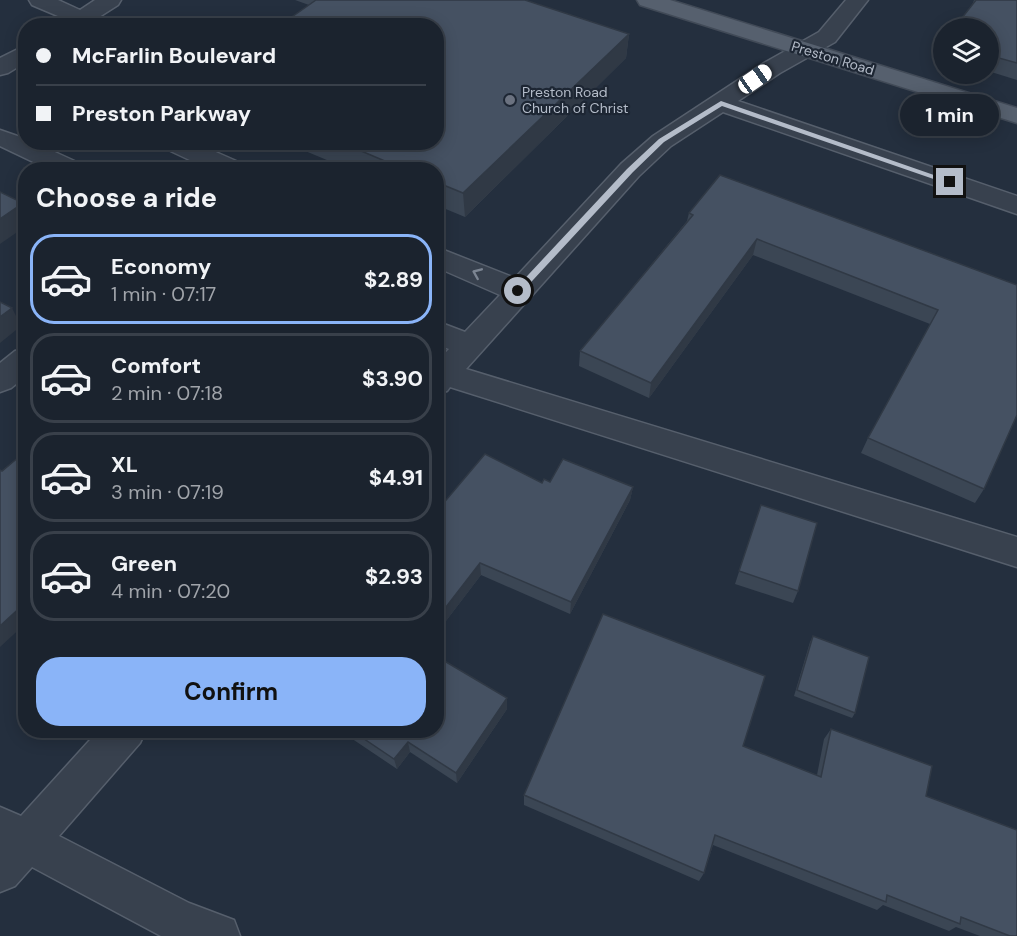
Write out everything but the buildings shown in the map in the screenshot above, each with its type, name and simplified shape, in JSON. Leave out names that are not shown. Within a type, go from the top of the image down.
[{"type":"main road","name":"Preston Road","points":[[648,0],[1017,116]]},
{"type":"street","points":[[40,0],[69,18]]},
{"type":"street","points":[[81,18],[110,0]]},
{"type":"street","points":[[444,374],[630,170],[662,141],[772,68],[827,37],[857,0]]},
{"type":"street","points":[[0,68],[18,57]]},
{"type":"street","points":[[721,103],[1017,205]]},
{"type":"street","points":[[0,137],[18,142]]},
{"type":"street","points":[[36,150],[58,162]]},
{"type":"street","points":[[189,150],[216,162]]},
{"type":"street","points":[[444,259],[518,291]]},
{"type":"street","points":[[444,335],[469,346]]},
{"type":"street","points":[[0,380],[18,366]]},
{"type":"street","points":[[444,379],[1017,552]]},
{"type":"street","points":[[118,738],[9,847],[178,921],[218,936]]},
{"type":"place","name":"Preston Road Church of Christ","points":[[510,100]]},
{"type":"route","points":[[518,291],[630,170],[662,141],[721,103],[950,182]]}]
